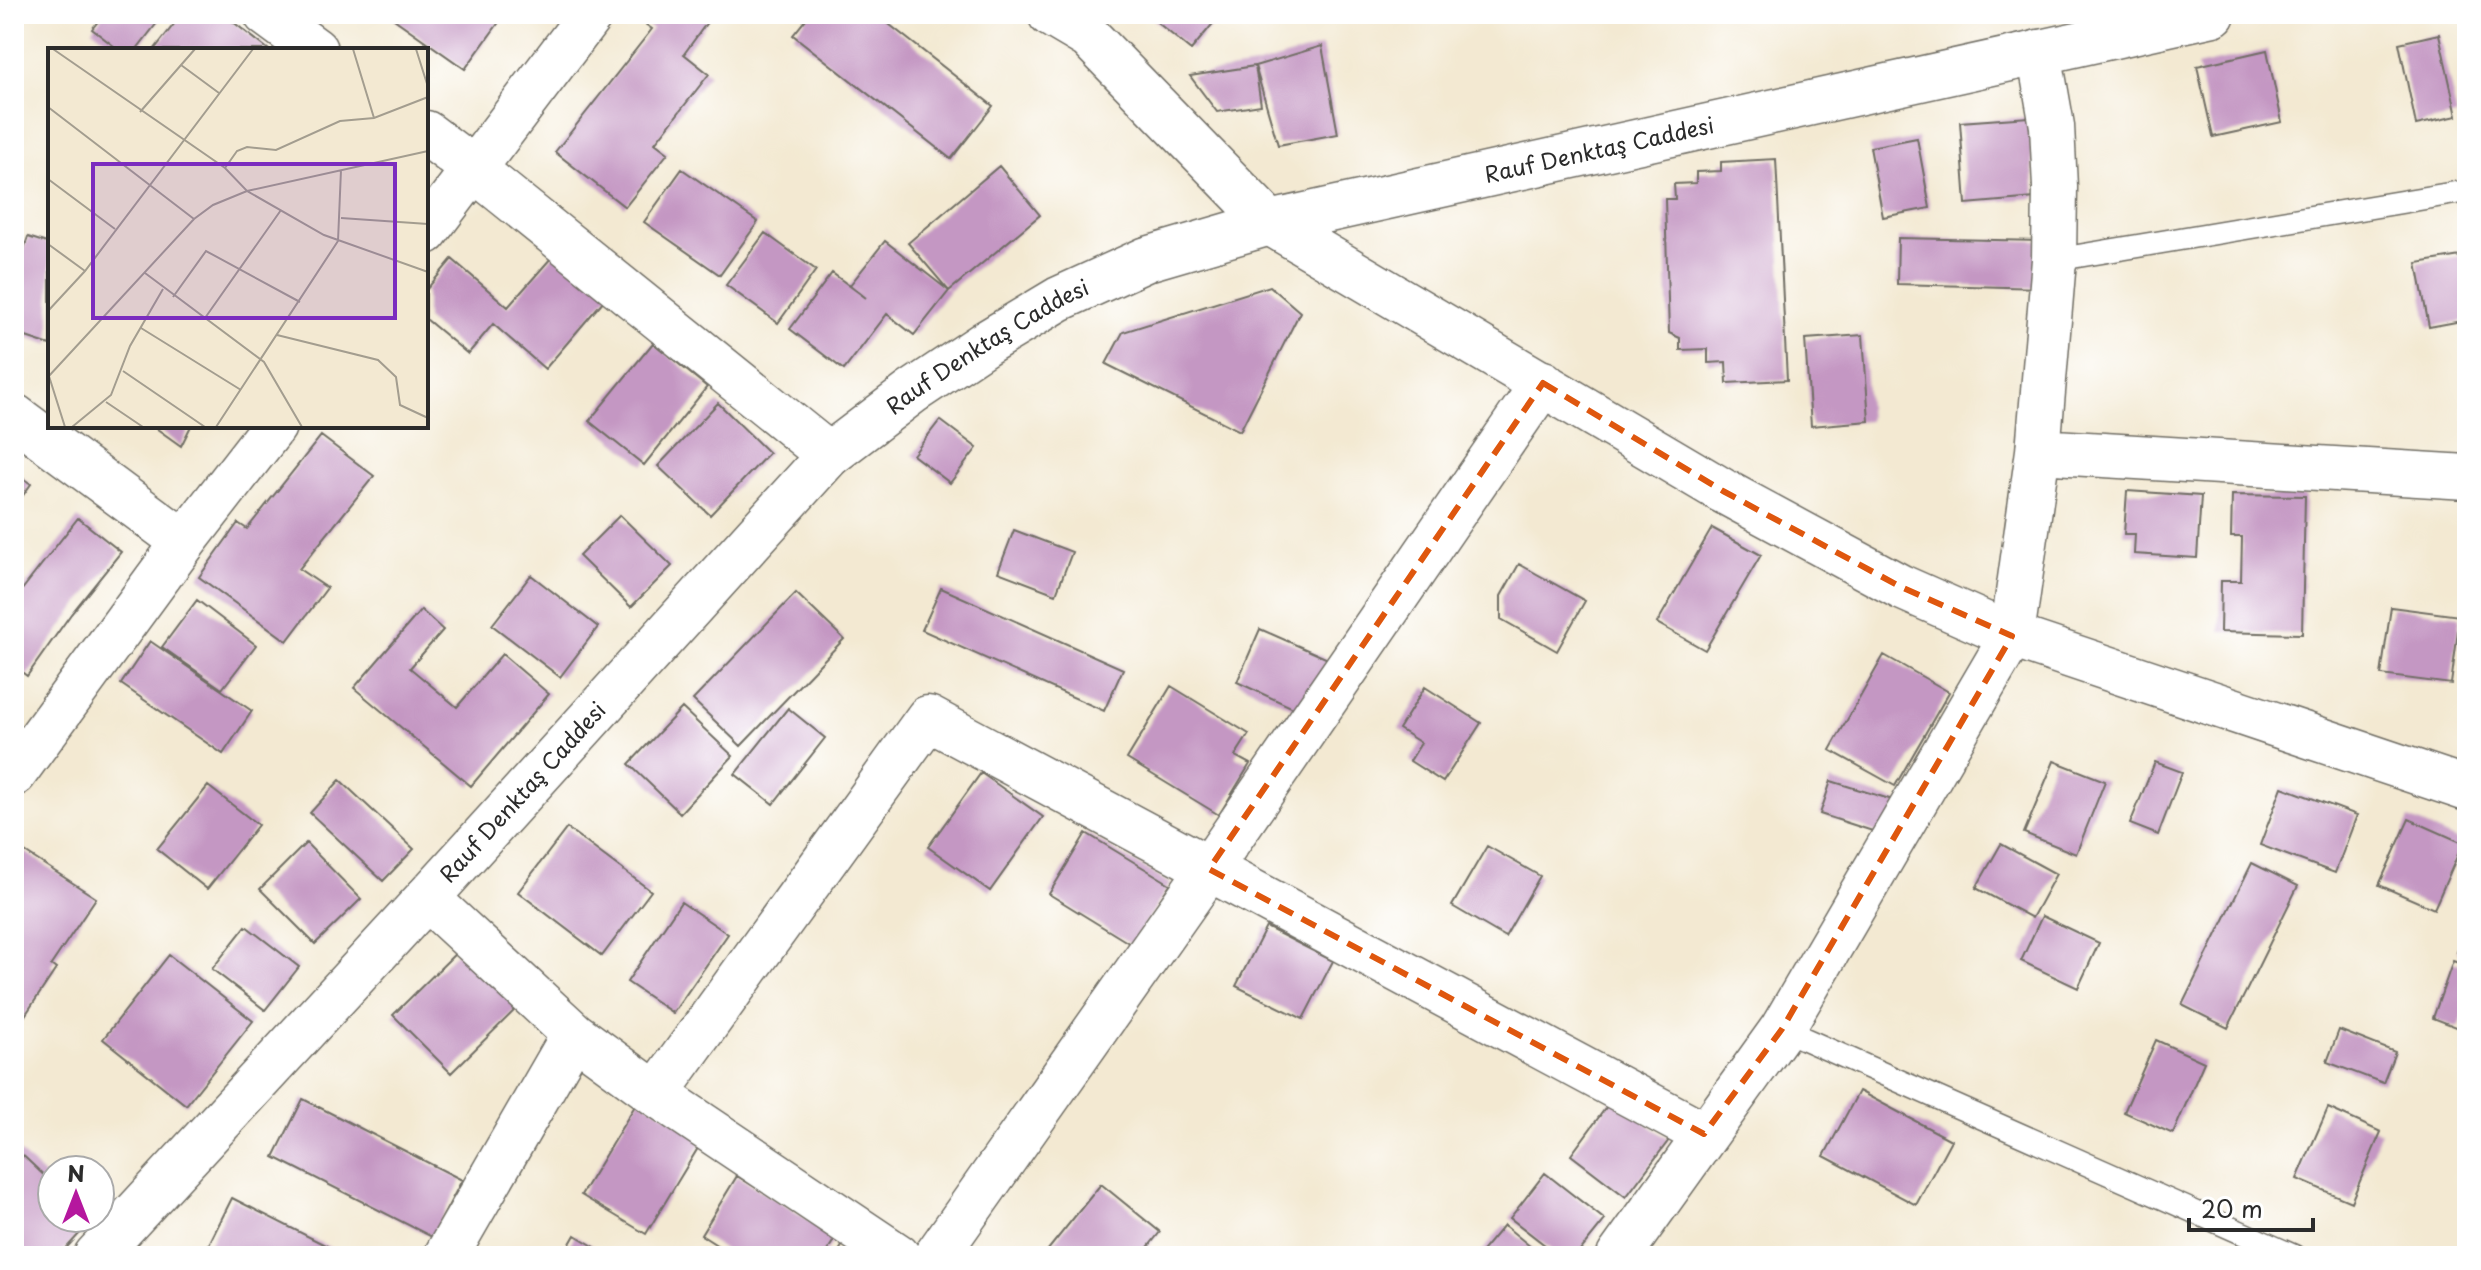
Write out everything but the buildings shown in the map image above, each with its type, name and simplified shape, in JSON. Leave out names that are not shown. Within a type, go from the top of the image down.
[{"type":"street","points":[[266,14],[312,48]]},
{"type":"street","points":[[428,229],[591,14]]},
{"type":"street","points":[[1050,14],[1097,26],[1270,223],[1723,491],[1901,587],[2012,636],[2467,789]]},
{"type":"street","name":"Rauf Denktaş Caddesi","points":[[96,1256],[427,898],[829,455],[924,384],[1059,299],[1147,259],[1270,223],[2213,14]]},
{"type":"street","points":[[1619,1256],[1782,1029],[2012,636],[2038,451],[2054,260],[2052,126],[2039,52]]},
{"type":"street","points":[[428,135],[829,455]]},
{"type":"street","points":[[936,1256],[1209,869],[1543,383]]},
{"type":"street","points":[[14,416],[184,542]]},
{"type":"street","points":[[14,774],[184,542],[272,428]]},
{"type":"street","points":[[2038,451],[2467,477]]},
{"type":"street","points":[[656,1094],[928,718],[1704,1134]]},
{"type":"street","points":[[427,898],[574,1034],[656,1094],[898,1256]]},
{"type":"street","points":[[446,1256],[574,1034]]},
{"type":"lane","points":[[2054,260],[2467,191]]},
{"type":"lane","points":[[1782,1029],[2294,1256]]},
{"type":"highlighted area","points":[[1543,383],[1723,491],[1901,587],[2012,636],[1782,1029],[1704,1134],[1209,869]]}]
